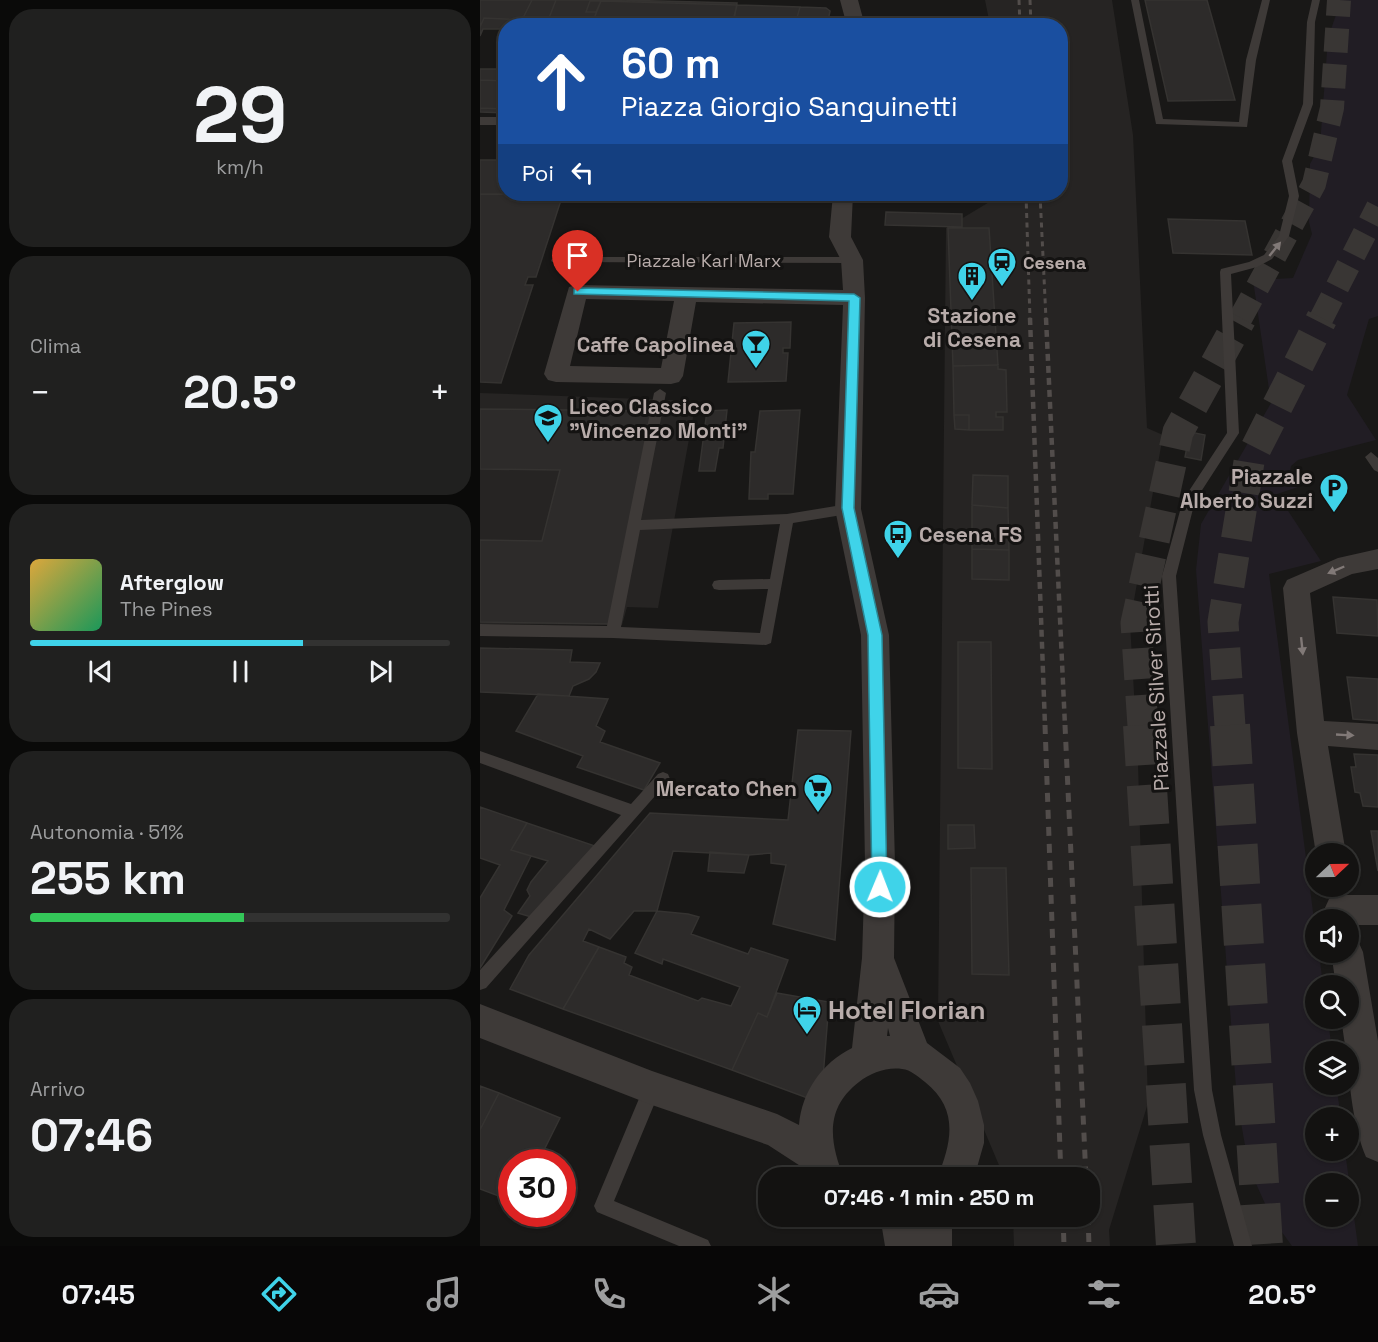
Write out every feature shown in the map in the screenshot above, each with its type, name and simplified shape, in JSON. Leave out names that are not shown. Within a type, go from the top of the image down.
[{"type":"street","points":[[849,0],[855,18]]},
{"type":"street","points":[[480,121],[498,122]]},
{"type":"street","points":[[843,201],[840,237],[852,260],[854,298],[848,508],[875,635],[880,864],[878,958],[868,1058]]},
{"type":"street","name":"Piazzale Karl Marx","points":[[686,294],[671,376],[556,374],[578,292],[686,294],[854,298]]},
{"type":"street","points":[[1329,843],[1311,733],[1296,588],[1347,566],[1378,559]]},
{"type":"street","points":[[1311,733],[1378,737]]},
{"type":"street","points":[[1339,905],[1378,910]]},
{"type":"street","points":[[878,958],[914,1054]]},
{"type":"street","points":[[1349,963],[1378,1145]]},
{"type":"street","points":[[480,1021],[651,1088],[777,1131],[821,1167]]},
{"type":"street","points":[[821,1167],[817,1114],[833,1082],[853,1064],[891,1052],[914,1054],[945,1076],[959,1096],[967,1123],[968,1138],[961,1167]]},
{"type":"street","points":[[777,1131],[817,1114]]},
{"type":"street","points":[[899,1227],[903,1246]]},
{"type":"street","points":[[934,1227],[934,1246]]},
{"type":"lane","points":[[1135,0],[1159,122],[1244,124],[1251,60],[1266,0]]},
{"type":"lane","name":"Piazzale Silver Sirotti","points":[[1243,1246],[1212,1135],[1203,1090],[1169,576],[1189,500],[1233,434],[1225,272],[1253,265],[1276,249],[1284,236],[1293,196],[1287,161],[1308,104],[1311,22],[1316,0]]},
{"type":"lane","name":"Piazzale Karl Marx","points":[[556,260],[852,260]]},
{"type":"lane","points":[[613,632],[660,393]]},
{"type":"lane","points":[[633,525],[787,519],[848,508]]},
{"type":"lane","points":[[480,630],[613,632],[766,639],[787,519]]},
{"type":"lane","points":[[719,585],[776,584]]},
{"type":"lane","points":[[480,756],[633,812]]},
{"type":"lane","points":[[480,982],[663,779]]},
{"type":"lane","points":[[651,1088],[603,1206],[702,1246]]},
{"type":"shaded area","points":[[985,0],[1112,0],[1133,135],[1147,428],[1163,435],[1130,623],[1138,763],[1148,1103],[1109,1230],[1110,1246],[1014,1246],[1013,1227],[1100,1227],[1100,1167],[1000,1167],[938,1021],[946,228],[991,201],[1068,201],[1068,18],[989,18]]},
{"type":"shaded area","points":[[1341,0],[1378,0],[1378,316],[1369,319],[1347,395],[1376,440],[1298,460],[1291,466],[1290,471],[1298,487],[1277,494],[1321,561],[1269,574],[1305,850],[1305,897],[1311,897],[1313,909],[1305,909],[1305,963],[1320,963],[1322,975],[1305,975],[1305,1029],[1329,1029],[1331,1041],[1305,1041],[1305,1095],[1338,1095],[1339,1107],[1305,1107],[1305,1161],[1346,1161],[1348,1173],[1305,1173],[1305,1227],[1355,1227],[1358,1246],[1292,1246],[1271,1217],[1249,1168],[1237,1100],[1196,570],[1201,524],[1271,403],[1253,280],[1293,278],[1312,234],[1309,222],[1310,164],[1320,145],[1328,38]]},
{"type":"shaded area","points":[[480,393],[696,401],[658,608],[627,607],[622,625],[480,624]]},
{"type":"building","points":[[480,0],[532,0],[523,18],[484,18],[480,27]]},
{"type":"building","points":[[480,0],[737,3],[734,18],[498,18],[498,29],[483,29],[480,36]]},
{"type":"building","points":[[532,0],[556,0],[549,18],[523,18]]},
{"type":"building","points":[[1145,0],[1207,0],[1235,100],[1168,101]]},
{"type":"building","points":[[590,1],[601,1],[596,12],[586,12]]},
{"type":"building","points":[[601,1],[737,5],[734,18],[594,18]]},
{"type":"building","points":[[737,5],[800,7],[797,18],[734,18]]},
{"type":"building","points":[[800,7],[826,8],[830,11],[829,18],[797,18]]},
{"type":"building","points":[[480,69],[498,69],[498,109],[480,108]]},
{"type":"building","points":[[480,80],[498,81],[498,113],[480,112]]},
{"type":"building","points":[[480,160],[498,160],[498,194],[480,194]]},
{"type":"building","points":[[480,194],[498,194],[498,201],[561,201],[536,277],[528,277],[525,285],[533,285],[501,383],[480,382]]},
{"type":"building","points":[[886,212],[962,214],[962,227],[885,225]]},
{"type":"building","points":[[1168,219],[1245,221],[1252,255],[1173,253]]},
{"type":"building","name":"Stazione di Cesena","points":[[948,228],[989,228],[998,365],[953,366]]},
{"type":"building","points":[[791,322],[790,348],[783,348],[783,353],[788,353],[786,381],[728,382],[734,323]]},
{"type":"building","points":[[998,365],[998,369],[1006,370],[1007,412],[996,412],[996,417],[1003,417],[1003,430],[969,430],[969,415],[954,415],[953,366]]},
{"type":"building","points":[[480,409],[655,411],[613,624],[480,622],[480,540],[542,541],[560,470],[480,469]]},
{"type":"building","points":[[727,410],[723,448],[719,448],[715,471],[699,471],[707,411]]},
{"type":"building","points":[[800,410],[793,494],[768,494],[768,499],[749,499],[751,452],[755,452],[760,411]]},
{"type":"building","points":[[954,415],[969,415],[969,430],[955,429]]},
{"type":"building","points":[[1190,432],[1205,435],[1201,460],[1185,457]]},
{"type":"building","points":[[973,475],[1008,476],[1008,508],[972,505]]},
{"type":"building","points":[[972,505],[1008,508],[1009,550],[972,549]]},
{"type":"building","points":[[972,549],[1009,550],[1009,580],[972,579]]},
{"type":"building","points":[[1333,597],[1377,600],[1378,636],[1337,633]]},
{"type":"building","points":[[958,642],[991,642],[992,769],[958,768]]},
{"type":"building","points":[[480,648],[572,650],[570,662],[600,663],[596,672],[589,679],[573,686],[569,696],[480,692]]},
{"type":"building","points":[[1347,677],[1378,679],[1378,721],[1353,719]]},
{"type":"building","points":[[538,694],[608,699],[596,726],[605,731],[600,742],[660,763],[644,790],[577,767],[583,756],[516,731]]},
{"type":"building","points":[[798,730],[851,731],[835,940],[773,924],[786,865],[771,863],[771,853],[749,855],[673,851],[657,911],[634,911],[610,939],[589,929],[583,941],[599,947],[563,1009],[510,989],[529,955],[650,813],[788,820]]},
{"type":"building","points":[[1354,754],[1378,755],[1378,807],[1363,806],[1360,793],[1355,792],[1351,767],[1356,767]]},
{"type":"building","points":[[480,807],[527,823],[511,850],[531,856],[504,910],[512,916],[480,968],[480,898],[500,865],[480,858]]},
{"type":"building","points":[[527,823],[595,846],[531,917],[518,913],[530,896],[527,890],[531,882],[548,861],[511,850]]},
{"type":"building","points":[[948,825],[974,825],[975,848],[948,849]]},
{"type":"building","points":[[1371,831],[1378,831],[1378,871]]},
{"type":"building","points":[[710,852],[749,855],[744,873],[708,871]]},
{"type":"building","points":[[971,868],[1006,868],[1009,975],[972,974]]},
{"type":"building","points":[[657,911],[699,917],[691,934],[748,954],[751,948],[788,960],[767,1017],[758,1013],[732,1070],[563,1009],[599,947],[626,957],[624,963],[632,967],[629,975],[698,1001],[702,998],[731,1006],[740,987],[663,959],[662,964],[635,953]]},
{"type":"building","points":[[777,993],[829,1002],[821,1103],[732,1070],[758,1013],[767,1017]]},
{"type":"building","points":[[480,1086],[499,1093],[480,1130]]},
{"type":"building","points":[[499,1093],[560,1118],[544,1149],[498,1149],[498,1196],[480,1189],[480,1130]]},
{"type":"tunnel","points":[[1240,319],[1314,184],[1332,108],[1339,0]]},
{"type":"tunnel","points":[[1321,319],[1378,207]]},
{"type":"tunnel","points":[[1143,726],[1136,623],[1178,432],[1241,318]]},
{"type":"tunnel","points":[[1230,726],[1223,622],[1249,462],[1322,318]]},
{"type":"tunnel","points":[[1143,725],[1176,1246]]},
{"type":"tunnel","points":[[1230,725],[1263,1246]]},
{"type":"railway","points":[[1019,0],[1020,18]]},
{"type":"railway","points":[[1030,0],[1031,18]]},
{"type":"railway","points":[[1026,201],[1030,319]]},
{"type":"railway","points":[[1040,201],[1046,319]]},
{"type":"railway","points":[[1030,318],[1045,726]]},
{"type":"railway","points":[[1046,318],[1065,726]]},
{"type":"railway","points":[[1045,725],[1061,1167]]},
{"type":"railway","points":[[1065,725],[1085,1167]]},
{"type":"railway","points":[[1063,1227],[1064,1246]]},
{"type":"railway","points":[[1088,1227],[1089,1246]]},
{"type":"place","name":"Cesena","points":[[1002,288]]},
{"type":"place","name":"Stazione di Cesena","points":[[972,302]]},
{"type":"place","name":"Caffe Capolinea","points":[[756,370]]},
{"type":"place","name":"Liceo Classico \"Vincenzo Monti\"","points":[[548,444]]},
{"type":"place","name":"Piazzale Alberto Suzzi","points":[[1334,514]]},
{"type":"place","name":"Cesena FS","points":[[898,560]]},
{"type":"place","name":"Mercato Chen","points":[[818,814]]},
{"type":"place","name":"Hotel Florian","points":[[807,1036]]},
{"type":"route","points":[[578,292],[854,298],[848,508],[875,635],[880,887]]}]
